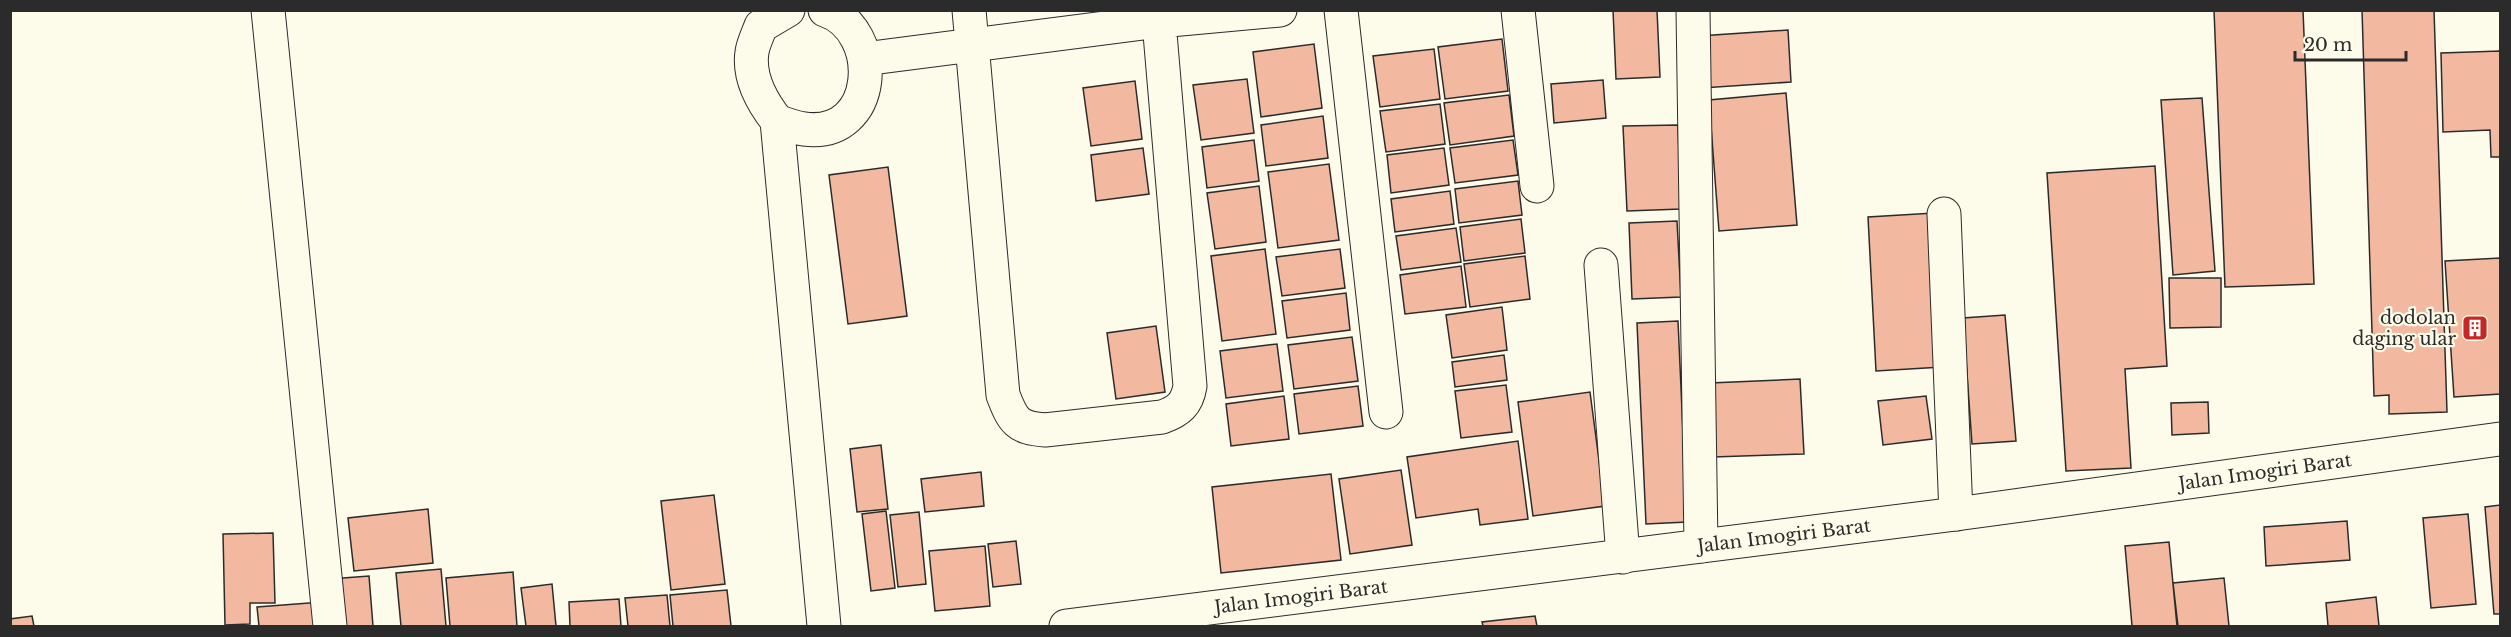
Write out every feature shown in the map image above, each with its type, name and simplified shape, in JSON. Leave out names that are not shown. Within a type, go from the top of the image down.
[{"type":"street","points":[[268,10],[330,627]]},
{"type":"street","points":[[788,10],[761,26],[752,52],[754,81],[763,102],[777,121],[824,627]]},
{"type":"street","points":[[777,121],[804,130],[826,128],[854,114],[863,96],[864,59],[856,34],[838,15],[825,10]]},
{"type":"street","points":[[969,10],[1003,395],[1011,416],[1025,428],[1045,430],[1162,417],[1176,412],[1187,400],[1190,386],[1159,16]]},
{"type":"street","points":[[864,59],[973,45],[1159,16],[1280,10]]},
{"type":"street","points":[[1341,10],[1386,412]]},
{"type":"street","points":[[1518,10],[1537,186]]},
{"type":"street","points":[[1693,10],[1701,546]]},
{"type":"street","points":[[1944,214],[1956,514]]},
{"type":"street","points":[[1601,265],[1623,557]]},
{"type":"street","name":"Jalan Imogiri Barat","points":[[1066,627],[1956,514],[2500,440]]},
{"type":"building","points":[[1613,10],[1657,10],[1660,77],[1616,79]]},
{"type":"building","points":[[2214,10],[2303,10],[2314,284],[2225,287]]},
{"type":"building","points":[[2362,10],[2434,10],[2447,412],[2389,414],[2389,395],[2374,396]]},
{"type":"building","points":[[1788,30],[1791,82],[1702,88],[1699,36]]},
{"type":"building","points":[[1502,39],[1508,91],[1445,99],[1438,47]]},
{"type":"building","points":[[1314,44],[1322,108],[1261,117],[1253,52]]},
{"type":"building","points":[[1434,49],[1440,99],[1380,107],[1373,56]]},
{"type":"building","points":[[2500,51],[2500,157],[2491,157],[2490,130],[2443,132],[2441,53]]},
{"type":"building","points":[[1247,79],[1254,133],[1201,140],[1193,85]]},
{"type":"building","points":[[1603,80],[1606,118],[1554,123],[1551,84]]},
{"type":"building","points":[[1135,81],[1142,139],[1091,146],[1083,88]]},
{"type":"building","points":[[1786,93],[1797,225],[1719,231],[1709,100]]},
{"type":"building","points":[[1509,95],[1514,136],[1450,145],[1444,103]]},
{"type":"building","points":[[2202,98],[2215,271],[2173,275],[2161,100]]},
{"type":"building","points":[[1440,104],[1445,144],[1386,152],[1380,111]]},
{"type":"building","points":[[1323,116],[1328,158],[1266,166],[1261,125]]},
{"type":"building","points":[[1678,125],[1681,209],[1627,211],[1623,126]]},
{"type":"building","points":[[1254,140],[1259,181],[1207,188],[1202,147]]},
{"type":"building","points":[[1513,140],[1518,175],[1455,183],[1450,148]]},
{"type":"building","points":[[1143,148],[1149,194],[1096,201],[1091,155]]},
{"type":"building","points":[[1444,148],[1449,185],[1391,193],[1387,155]]},
{"type":"building","points":[[1329,164],[1339,240],[1278,248],[1268,172]]},
{"type":"building","points":[[2155,166],[2167,366],[2125,369],[2131,468],[2066,471],[2047,173]]},
{"type":"building","points":[[888,167],[907,316],[848,324],[829,175]]},
{"type":"building","points":[[1518,181],[1522,215],[1459,223],[1455,189]]},
{"type":"building","points":[[1259,186],[1266,242],[1215,249],[1207,193]]},
{"type":"building","points":[[1450,191],[1454,224],[1395,232],[1391,199]]},
{"type":"building","points":[[1934,213],[1942,367],[1876,371],[1868,217]]},
{"type":"building","points":[[1521,219],[1525,253],[1464,261],[1460,227]]},
{"type":"building","points":[[1677,221],[1681,297],[1632,299],[1629,223]]},
{"type":"building","points":[[1456,228],[1461,262],[1401,270],[1396,236]]},
{"type":"building","points":[[1265,249],[1276,334],[1222,341],[1211,256]]},
{"type":"building","points":[[1340,249],[1345,288],[1282,296],[1276,257]]},
{"type":"building","points":[[1525,256],[1530,299],[1470,307],[1464,264]]},
{"type":"building","name":"dodolan daging ular","points":[[2500,258],[2500,394],[2454,397],[2445,261]]},
{"type":"building","points":[[1461,266],[1466,307],[1405,314],[1400,275]]},
{"type":"building","points":[[2169,278],[2221,278],[2221,327],[2170,328]]},
{"type":"building","points":[[1346,293],[1350,330],[1287,338],[1282,301]]},
{"type":"building","points":[[1502,307],[1507,350],[1452,358],[1446,315]]},
{"type":"building","points":[[2005,315],[2016,441],[1972,444],[1963,318]]},
{"type":"building","points":[[1678,321],[1687,522],[1646,524],[1637,323]]},
{"type":"building","points":[[1156,326],[1165,392],[1116,399],[1107,333]]},
{"type":"building","points":[[1352,337],[1358,381],[1294,389],[1288,345]]},
{"type":"building","points":[[1277,344],[1283,391],[1226,398],[1220,351]]},
{"type":"building","points":[[1504,355],[1507,380],[1455,387],[1452,362]]},
{"type":"building","points":[[1800,379],[1804,454],[1713,457],[1710,383]]},
{"type":"building","points":[[1506,385],[1512,432],[1461,438],[1455,391]]},
{"type":"building","points":[[1358,386],[1363,426],[1299,434],[1294,394]]},
{"type":"building","points":[[1590,392],[1605,506],[1533,516],[1518,402]]},
{"type":"building","points":[[1284,396],[1289,439],[1231,446],[1226,404]]},
{"type":"building","points":[[1926,396],[1932,439],[1883,445],[1878,401]]},
{"type":"building","points":[[2208,402],[2209,433],[2172,435],[2171,403]]},
{"type":"building","points":[[1518,441],[1528,519],[1480,525],[1478,509],[1416,518],[1407,457]]},
{"type":"building","points":[[881,445],[888,509],[857,512],[850,449]]},
{"type":"building","points":[[1401,470],[1412,545],[1350,554],[1339,479]]},
{"type":"building","points":[[981,472],[984,506],[925,512],[921,479]]},
{"type":"building","points":[[1331,474],[1341,560],[1221,573],[1212,487]]},
{"type":"building","points":[[714,495],[725,584],[671,590],[661,501]]},
{"type":"building","points":[[2500,505],[2500,614],[2494,614],[2485,507]]},
{"type":"building","points":[[428,509],[433,563],[354,571],[348,518]]},
{"type":"building","points":[[886,511],[895,588],[871,591],[862,514]]},
{"type":"building","points":[[919,512],[926,584],[898,587],[890,515]]},
{"type":"building","points":[[2468,514],[2476,604],[2431,608],[2423,518]]},
{"type":"building","points":[[2347,521],[2350,560],[2266,566],[2264,527]]},
{"type":"building","points":[[273,533],[275,603],[250,603],[250,624],[225,625],[223,534]]},
{"type":"building","points":[[1016,541],[1021,584],[993,587],[988,544]]},
{"type":"building","points":[[2169,542],[2177,626],[2132,626],[2125,546]]},
{"type":"building","points":[[985,546],[990,606],[935,611],[929,551]]},
{"type":"building","points":[[441,569],[446,626],[401,626],[396,573]]},
{"type":"building","points":[[513,572],[517,626],[450,626],[446,578]]},
{"type":"building","points":[[369,576],[373,626],[334,626],[330,579]]},
{"type":"building","points":[[2224,578],[2229,626],[2178,626],[2173,583]]},
{"type":"building","points":[[552,584],[556,626],[526,626],[521,588]]},
{"type":"building","points":[[727,590],[731,626],[673,626],[670,595]]},
{"type":"building","points":[[667,595],[670,626],[628,626],[625,598]]},
{"type":"building","points":[[2376,597],[2379,626],[2328,626],[2326,603]]},
{"type":"building","points":[[619,599],[621,626],[570,626],[569,602]]},
{"type":"building","points":[[322,602],[324,626],[259,626],[257,607]]},
{"type":"building","points":[[32,616],[34,626],[10,626],[10,619]]},
{"type":"building","points":[[1535,616],[1537,626],[1483,626],[1482,622]]},
{"type":"place","name":"dodolan daging ular","points":[[2475,328]]}]
